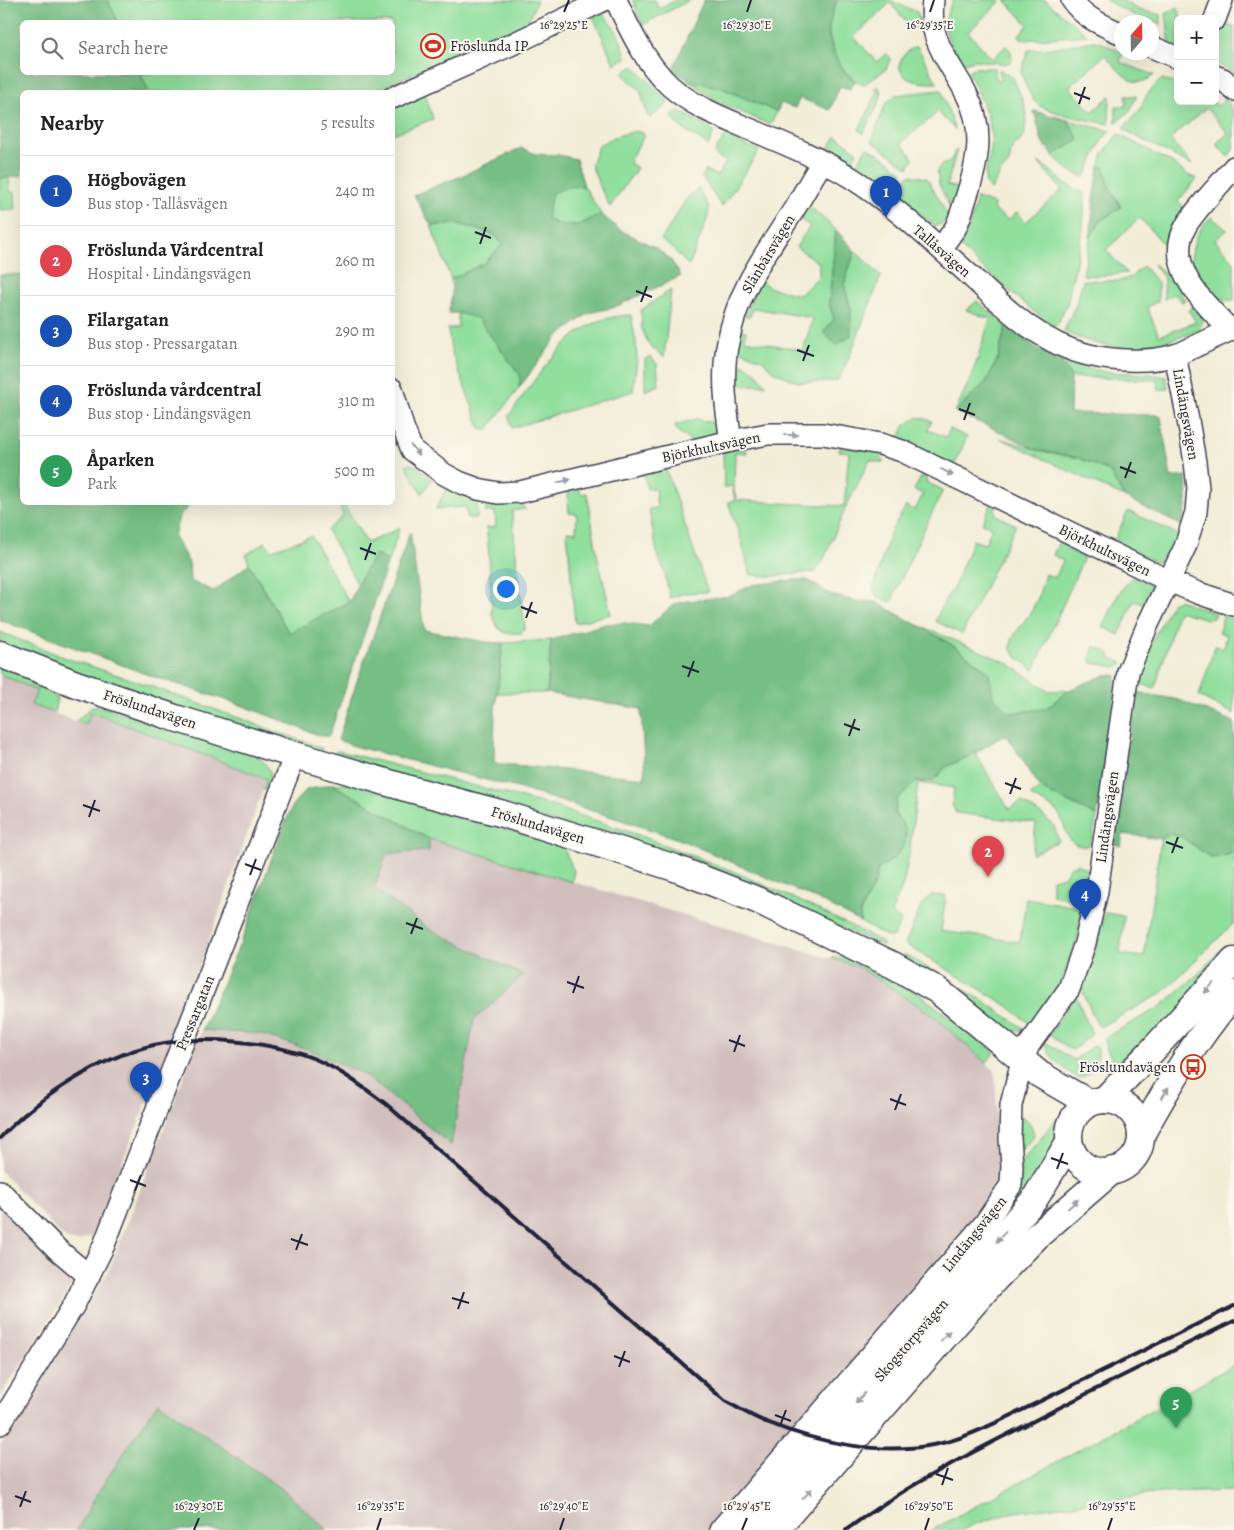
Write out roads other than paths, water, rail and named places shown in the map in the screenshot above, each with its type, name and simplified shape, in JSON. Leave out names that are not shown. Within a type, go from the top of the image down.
[{"type":"main road","name":"Fröslundavägen","points":[[0,654],[76,684],[175,718],[406,788],[500,813],[611,847],[675,868],[757,900],[893,965],[937,990],[1030,1068],[1062,1107],[1070,1133]]},
{"type":"main road","points":[[1234,961],[1151,1052],[1096,1102],[1076,1114],[1070,1133],[1075,1156],[1086,1166],[1098,1170],[1119,1169],[1130,1161],[1138,1149],[1141,1136],[1187,1058],[1214,1016],[1234,994]]},
{"type":"main road","name":"Fröslundavägen","points":[[1030,1068],[1096,1102]]},
{"type":"main road","points":[[1096,1102],[1115,1102],[1128,1108],[1137,1120],[1141,1136]]},
{"type":"main road","name":"Skogstorpsvägen","points":[[744,1530],[1034,1200],[1070,1133]]},
{"type":"main road","name":"Skogstorpsvägen","points":[[775,1530],[996,1278],[1036,1237],[1112,1170]]},
{"type":"street","points":[[395,97],[517,42],[604,0]]},
{"type":"street","name":"Tallåsvägen","points":[[616,0],[633,37],[653,66],[670,86],[716,115],[849,176],[883,200],[941,249],[1003,306],[1046,338],[1088,355],[1110,358],[1154,359],[1175,355],[1232,329]]},
{"type":"street","points":[[933,0],[934,31],[967,94],[975,114],[978,135],[975,167],[967,195],[956,226],[941,249]]},
{"type":"street","points":[[1072,0],[1087,17],[1114,30]]},
{"type":"street","points":[[1216,15],[1222,0]]},
{"type":"street","points":[[1159,50],[1174,56]]},
{"type":"street","points":[[1219,78],[1234,90]]},
{"type":"street","name":"Slånbärsvägen","points":[[731,441],[726,408],[725,366],[727,343],[739,304],[748,281],[822,162]]},
{"type":"street","points":[[1232,329],[1199,297],[1186,278],[1181,260],[1180,242],[1186,226],[1234,167]]},
{"type":"street","name":"Lindängsvägen","points":[[720,1530],[985,1223],[1002,1201],[1011,1185],[1011,1105],[1030,1068],[1029,1045],[1069,989],[1084,943],[1097,891],[1128,672],[1148,624],[1185,546],[1196,512],[1198,488],[1188,420],[1175,355]]},
{"type":"street","name":"Björkhultsvägen","points":[[395,399],[412,450],[444,474],[459,482],[478,490],[498,493],[520,492],[731,441],[768,434],[823,434],[880,444],[932,464],[1169,581],[1234,605]]},
{"type":"street","name":"Pressargatan","points":[[0,1424],[74,1305],[104,1245],[296,755]]},
{"type":"street","points":[[0,1191],[58,1249],[89,1276]]},
{"type":"railway","points":[[0,1138],[32,1109],[71,1081],[113,1059],[154,1045],[194,1040],[215,1040],[257,1044],[315,1059],[343,1074],[386,1104],[725,1401],[756,1418],[786,1429],[807,1436],[850,1445],[895,1449],[938,1444],[964,1436],[1006,1418],[1234,1306]]},
{"type":"railway","points":[[846,1530],[888,1501],[953,1463],[1100,1387],[1234,1321]]},
{"type":"place","name":"Fröslunda IP","points":[[433,46]]},
{"type":"place","name":"Högbovägen","points":[[886,217]]},
{"type":"place","name":"Fröslunda Vårdcentral","points":[[988,877]]},
{"type":"place","name":"Fröslunda vårdcentral","points":[[1085,920]]},
{"type":"place","name":"Fröslundavägen","points":[[1193,1067]]},
{"type":"place","name":"Filargatan","points":[[146,1103]]},
{"type":"place","name":"Åparken","points":[[1176,1428]]}]
